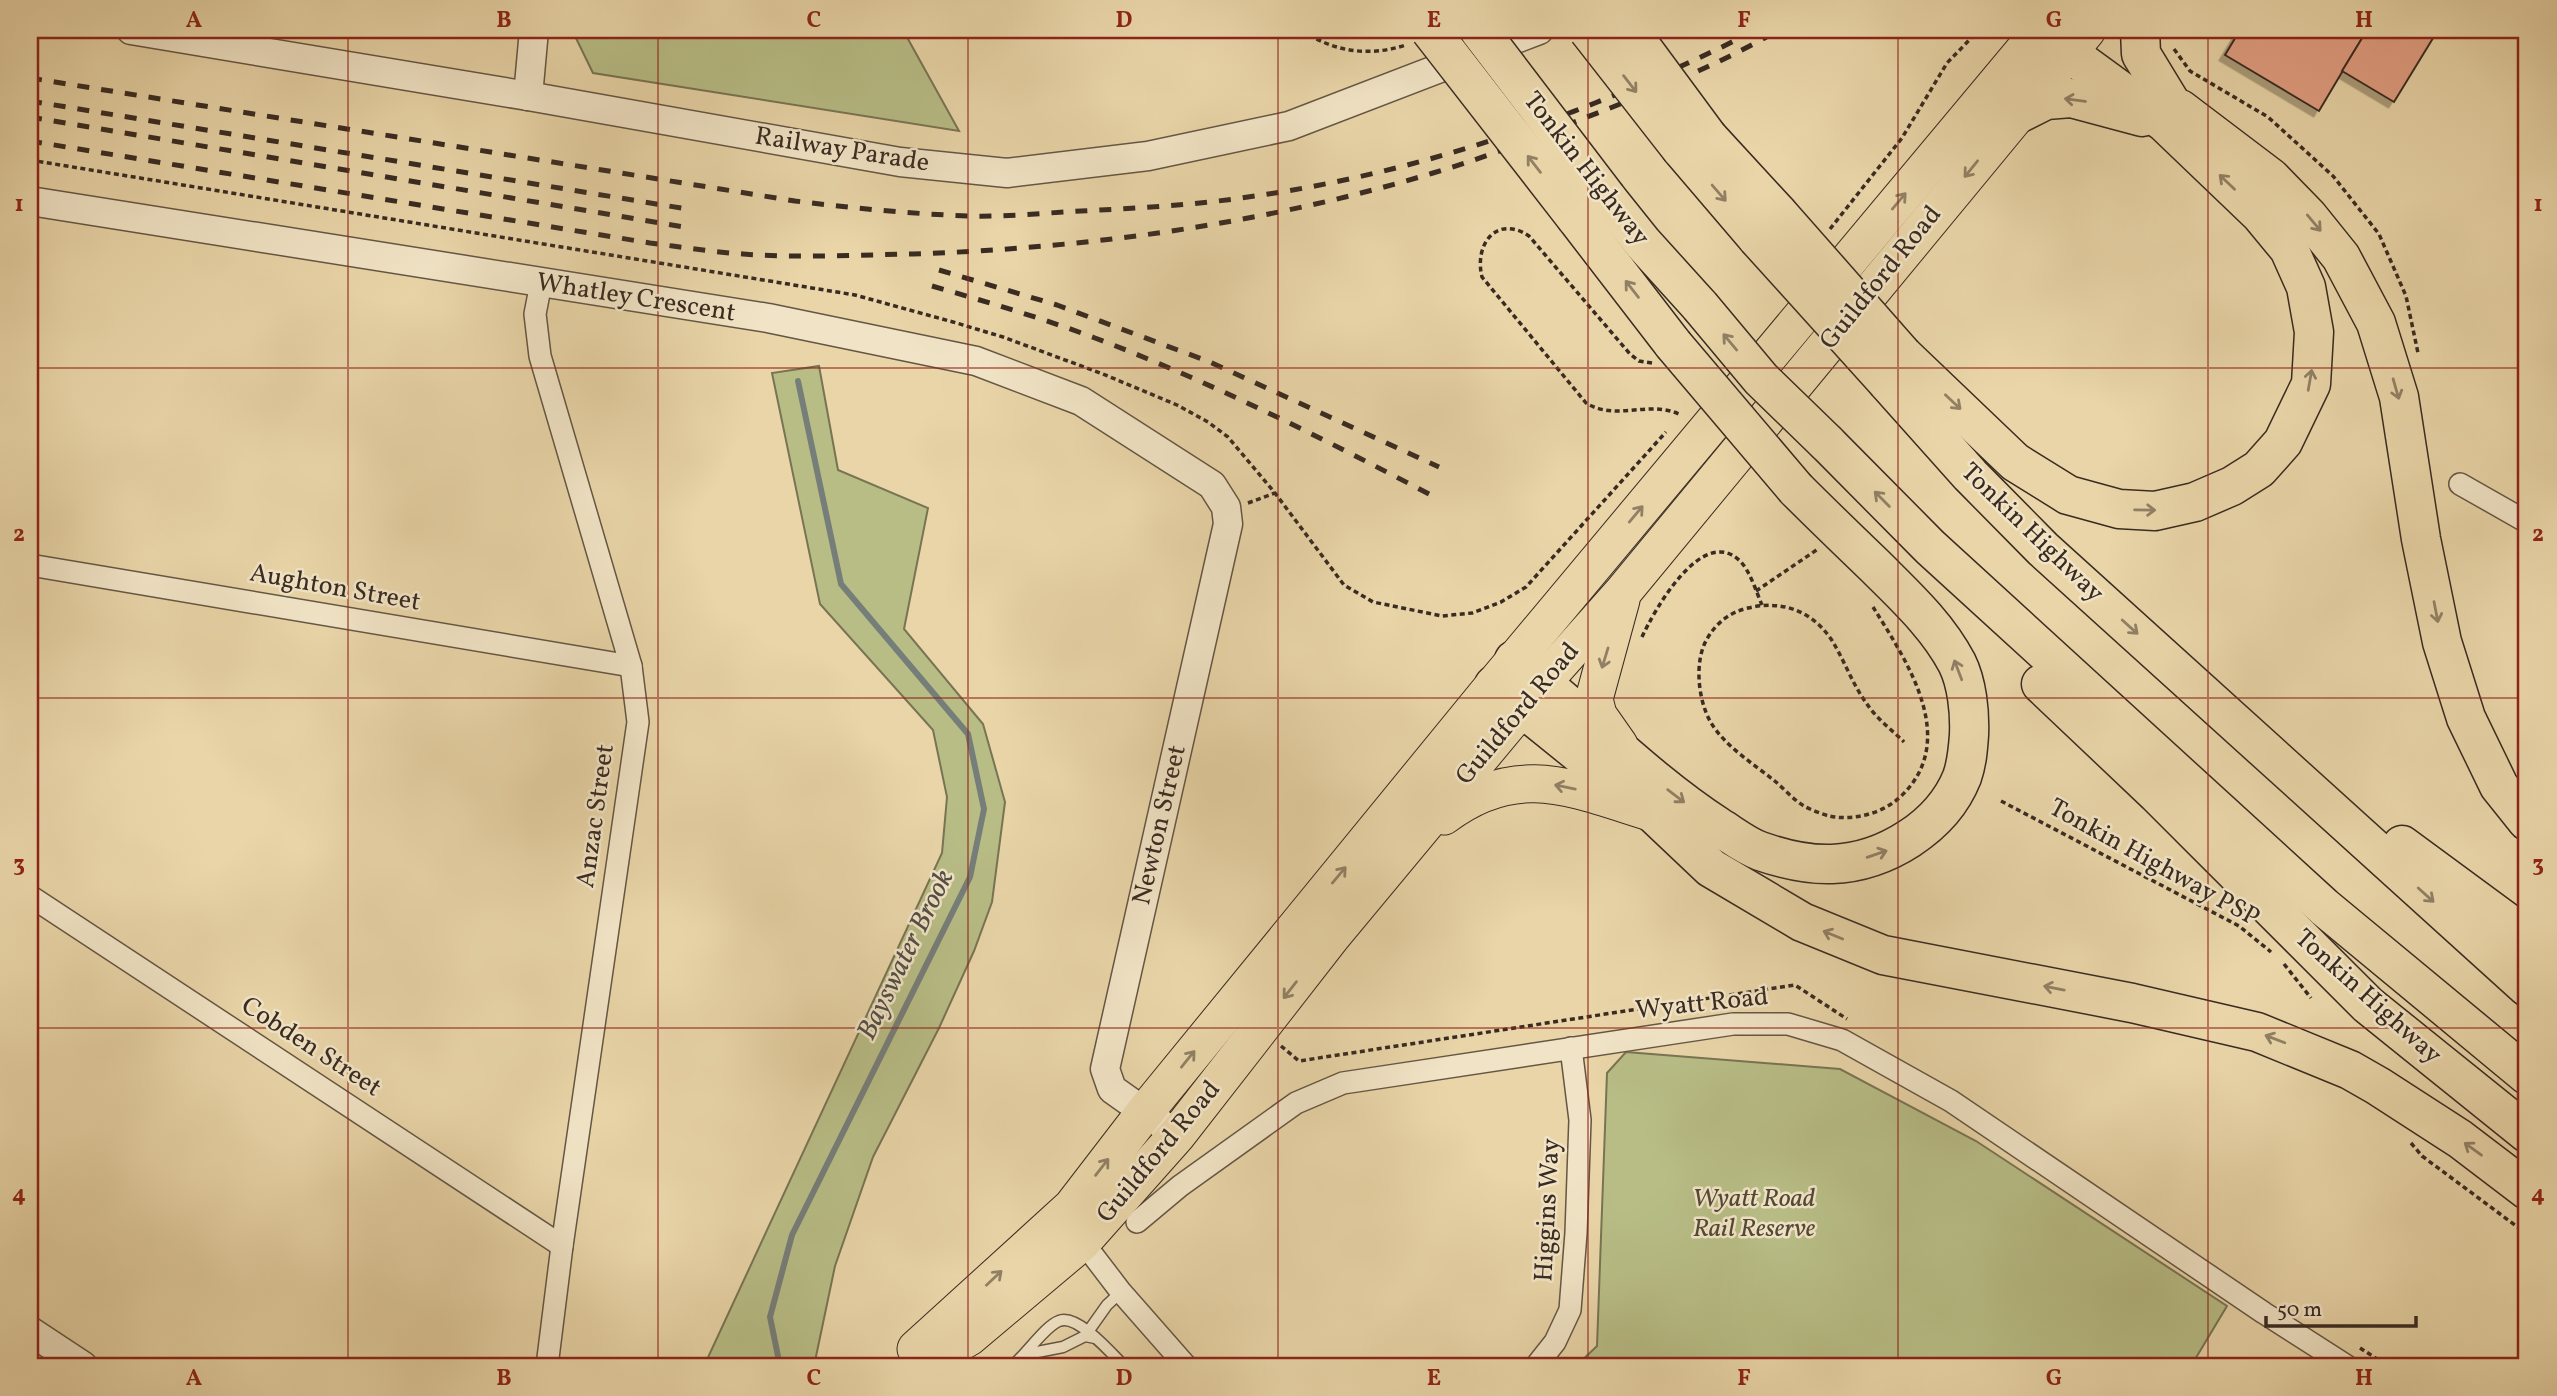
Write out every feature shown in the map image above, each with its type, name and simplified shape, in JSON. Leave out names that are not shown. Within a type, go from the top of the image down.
[{"type":"highway","name":"Tonkin Highway","points":[[1479,30],[1591,208],[1643,243],[1761,379],[1930,547],[2324,907],[2527,1076]]},
{"type":"highway","name":"Tonkin Highway","points":[[1588,30],[1695,143],[1895,369],[1970,475],[2043,549],[2527,988]]},
{"type":"highway","points":[[1629,30],[1695,143]]},
{"type":"highway","points":[[1895,369],[2015,461],[2068,495],[2119,509],[2155,511],[2195,502],[2232,486],[2259,469],[2283,442],[2311,384],[2314,332],[2306,288],[2289,249],[2167,111],[2141,54],[2140,30]]},
{"type":"highway","points":[[2067,34],[2167,111],[2271,178],[2308,216],[2342,257],[2376,323],[2399,397],[2421,539],[2442,642],[2466,718],[2499,786],[2527,821]]},
{"type":"highway","name":"Guildford Road","points":[[897,1366],[1070,1231],[1177,1135],[1332,936],[1412,839],[1519,684],[1623,592],[2014,116],[2067,34]]},
{"type":"highway","name":"Guildford Road","points":[[920,1366],[969,1337],[1070,1231],[1072,1207],[1145,1112],[1519,684],[2067,34]]},
{"type":"highway","points":[[1420,37],[1591,208],[1665,353],[1796,489],[1918,609],[1958,664],[1965,690],[1969,724],[1968,745],[1962,777],[1950,799],[1921,830],[1891,849],[1858,860],[1833,864],[1810,863],[1757,850],[1700,815],[1646,773],[1624,752],[1519,684]]},
{"type":"highway","points":[[2014,116],[2046,100],[2071,98],[2167,111]]},
{"type":"highway","name":"Tonkin Highway","points":[[1930,547],[1984,629],[2157,794],[2368,1005],[2527,1133]]},
{"type":"highway","points":[[1623,592],[1594,699],[1598,715],[1624,752]]},
{"type":"highway","points":[[1519,684],[1711,868],[1802,922],[1882,956],[2132,1003],[2257,1032],[2350,1070],[2378,1086],[2460,1139],[2527,1190]]},
{"type":"highway","points":[[2226,715],[2527,937]]},
{"type":"highway","points":[[1412,839],[1477,794],[1520,783],[1546,783],[1573,788],[1654,814]]},
{"type":"street","name":"Railway Parade","points":[[131,30],[528,96],[900,162],[1007,173],[1148,156],[1289,126],[1539,30]]},
{"type":"street","points":[[528,96],[534,30]]},
{"type":"street","name":"Whatley Crescent","points":[[30,201],[768,318],[976,361],[1082,401],[1212,485]]},
{"type":"street","name":"Anzac Street","points":[[541,283],[535,314],[540,356],[631,666],[638,722],[547,1366]]},
{"type":"street","points":[[2460,484],[2527,522]]},
{"type":"street","name":"Newton Street","points":[[1177,1135],[1112,1089],[1105,1069],[1228,524],[1226,507],[1212,485]]},
{"type":"street","name":"Aughton Street","points":[[30,565],[631,666]]},
{"type":"street","name":"Cobden Street","points":[[30,896],[562,1246]]},
{"type":"street","name":"Wyatt Road","points":[[1137,1222],[1180,1186],[1296,1102],[1343,1083],[1733,1024],[1788,1024],[1843,1040],[1951,1101],[2264,1313],[2347,1366]]},
{"type":"street","name":"Higgins Way","points":[[1536,1366],[1555,1342],[1570,1310],[1580,1120],[1571,1048]]},
{"type":"street","points":[[1070,1231],[1186,1366]]},
{"type":"street","points":[[30,1331],[83,1366]]},
{"type":"lane","points":[[1027,1354],[1063,1347],[1090,1336],[1107,1305],[1121,1292]]},
{"type":"lane","points":[[1012,1366],[1027,1354],[1038,1338],[1059,1321],[1069,1320],[1124,1366]]},
{"type":"path","points":[[1827,233],[1902,138],[1947,63],[1979,30]]},
{"type":"path","points":[[1304,31],[1343,50],[1353,51],[1387,51],[1420,37]]},
{"type":"path","points":[[1665,353],[1650,363],[1639,361],[1630,354],[1520,230],[1510,228],[1499,231],[1485,243],[1479,264],[1482,277],[1586,403],[1596,410],[1608,412],[1661,408],[1681,415],[1675,422]]},
{"type":"path","points":[[1275,494],[1344,585],[1373,602],[1442,616],[1472,614],[1526,587],[1668,429]]},
{"type":"path","points":[[1756,591],[1818,549]]},
{"type":"path","points":[[1640,640],[1654,611],[1683,573],[1692,563],[1706,556],[1730,554],[1741,562],[1762,604]]},
{"type":"path","points":[[1872,605],[1917,681],[1926,718],[1927,745],[1923,768],[1906,792],[1891,805],[1876,813],[1854,817],[1829,816],[1804,806],[1721,736],[1709,720],[1702,697],[1700,653],[1707,638],[1723,619],[1736,611],[1762,604],[1789,606],[1808,617],[1830,638],[1869,708],[1904,742]]},
{"type":"path","name":"Tonkin Highway PSP","points":[[2001,801],[2239,926],[2278,957],[2311,998]]},
{"type":"path","points":[[1279,1045],[1299,1061],[1795,985],[1853,1023]]},
{"type":"path","points":[[2406,1138],[2422,1156],[2527,1234]]},
{"type":"path","points":[[2353,1344],[2388,1366]]},
{"type":"green space","points":[[572,30],[903,30],[959,131],[593,73]]},
{"type":"green space","points":[[819,366],[838,470],[928,508],[904,629],[983,724],[1005,802],[992,902],[974,951],[939,1028],[873,1157],[835,1266],[814,1366],[704,1366],[942,853],[947,797],[933,730],[820,604],[772,373]]},
{"type":"green space","name":"Wyatt Road Rail Reserve","points":[[1626,1052],[1840,1069],[1976,1141],[2227,1306],[2191,1366],[1576,1366],[1597,1346],[1607,1073]]},
{"type":"building","points":[[2240,30],[2367,30],[2319,111],[2225,55]]},
{"type":"building","points":[[2367,30],[2438,30],[2394,102],[2342,71]]},
{"type":"waterway","name":"Bayswater Brook","points":[[780,1366],[770,1317],[792,1235],[970,877],[984,809],[968,734],[841,584],[798,381]]},
{"type":"railway","points":[[30,78],[795,201],[904,212],[997,216],[1212,202],[1320,185],[1385,171],[1449,154],[1574,111],[1697,59],[1756,30]]},
{"type":"railway","points":[[30,141],[708,251],[807,256],[979,251],[1176,230],[1369,191],[1490,155],[1545,134],[1682,78],[1779,30]]},
{"type":"railway","points":[[30,101],[687,209]]},
{"type":"railway","points":[[30,117],[684,227]]},
{"type":"railway","points":[[939,270],[1057,305],[1210,362],[1439,467]]},
{"type":"railway","points":[[932,286],[1055,324],[1138,355],[1265,411],[1429,494]]}]
